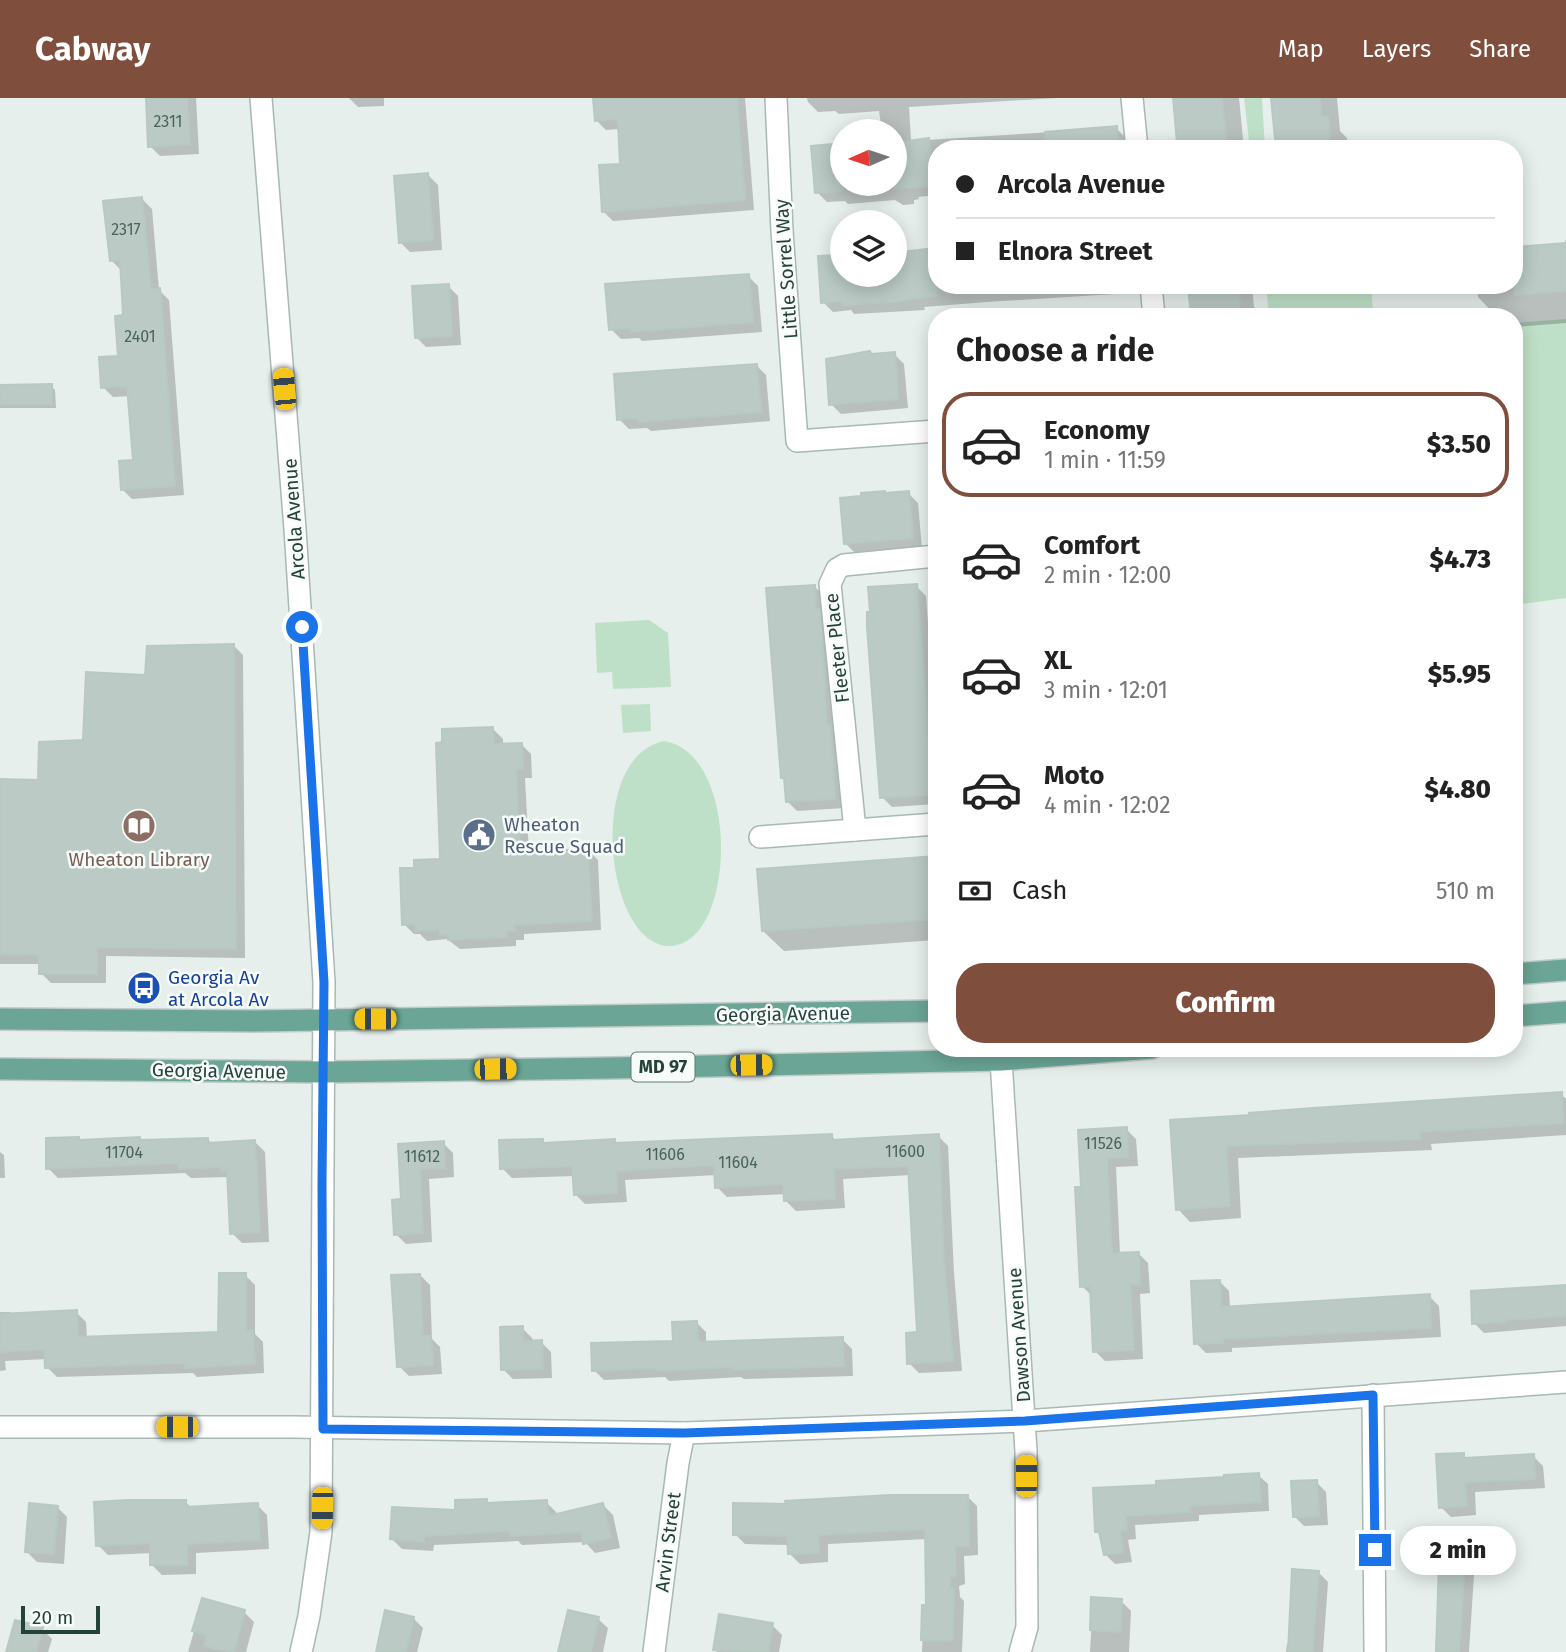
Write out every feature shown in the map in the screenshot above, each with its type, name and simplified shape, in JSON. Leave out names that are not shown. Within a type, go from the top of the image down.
[{"type":"main road","points":[[1523,973],[1566,970]]},
{"type":"main road","name":"Georgia Avenue","points":[[0,1020],[928,1012]]},
{"type":"main road","points":[[1523,1015],[1566,1012]]},
{"type":"main road","name":"Georgia Avenue","points":[[0,1069],[324,1072],[928,1054]]},
{"type":"street","name":"Arcola Avenue","points":[[261,98],[306,680],[325,1019],[321,1532],[301,1652]]},
{"type":"street","name":"Little Sorrel Way","points":[[776,98],[782,231],[797,441],[928,432]]},
{"type":"street","points":[[1132,98],[1136,140]]},
{"type":"street","name":"Fleeter Place","points":[[855,830],[830,584],[837,569],[844,565],[928,557]]},
{"type":"street","points":[[760,837],[928,825]]},
{"type":"street","name":"Dawson Avenue","points":[[1003,1057],[1025,1421],[1027,1627],[1020,1652]]},
{"type":"street","points":[[0,1427],[684,1433],[1025,1421],[1566,1382]]},
{"type":"street","points":[[1373,1395],[1375,1652]]},
{"type":"street","name":"Arvin Street","points":[[653,1652],[684,1433]]},
{"type":"green space","points":[[1244,98],[1262,98],[1264,140],[1249,140]]},
{"type":"green space","points":[[1267,294],[1372,294],[1373,308],[1268,308]]},
{"type":"green space","points":[[1566,319],[1566,598],[1523,604],[1523,322]]},
{"type":"green space","points":[[649,620],[668,633],[671,687],[613,689],[612,672],[597,673],[595,623]]},
{"type":"green space","points":[[650,704],[651,731],[623,733],[621,705]]},
{"type":"green space","points":[[664,741],[689,753],[707,778],[717,811],[721,847],[718,883],[708,915],[692,937],[670,946],[648,938],[631,917],[619,886],[613,850],[614,813],[622,780],[639,754]]},
{"type":"building","points":[[146,98],[187,98],[190,144],[148,147]]},
{"type":"building","points":[[593,98],[737,98],[745,200],[602,212],[599,165],[620,164],[618,123],[616,119],[595,121]]},
{"type":"building","points":[[1173,98],[1222,98],[1226,140],[1177,140]]},
{"type":"building","points":[[1271,98],[1320,98],[1321,117],[1328,117],[1330,140],[1275,140]]},
{"type":"building","points":[[1117,126],[1118,140],[1045,140],[1045,132]]},
{"type":"building","points":[[929,138],[928,186],[907,188],[907,141]]},
{"type":"building","points":[[830,144],[830,192],[815,193],[811,146]]},
{"type":"building","points":[[428,173],[433,240],[399,243],[394,176]]},
{"type":"building","points":[[142,197],[151,289],[160,288],[175,486],[121,490],[119,461],[133,460],[127,386],[101,388],[99,357],[118,356],[115,316],[123,315],[120,260],[110,261],[103,201]]},
{"type":"building","points":[[1566,243],[1566,291],[1514,295],[1523,294],[1523,246]]},
{"type":"building","points":[[928,249],[928,294],[936,296],[843,305],[842,301],[821,303],[818,256],[830,255],[830,287],[907,287],[907,251]]},
{"type":"building","points":[[749,274],[753,322],[631,332],[630,328],[609,330],[605,284]]},
{"type":"building","points":[[449,284],[452,336],[415,338],[412,286]]},
{"type":"building","points":[[1189,294],[1239,294],[1240,308],[1190,308]]},
{"type":"building","points":[[870,351],[871,354],[895,352],[898,399],[829,405],[826,359]]},
{"type":"building","points":[[757,364],[761,412],[639,422],[638,418],[617,420],[614,374]]},
{"type":"building","points":[[52,384],[52,404],[0,404],[0,385]]},
{"type":"building","points":[[885,491],[909,491],[913,538],[844,544],[840,498]]},
{"type":"building","points":[[917,584],[928,732],[928,795],[880,798],[867,627],[867,612],[870,612],[868,587]]},
{"type":"building","points":[[815,585],[816,610],[819,609],[821,625],[827,726],[830,726],[835,799],[786,802],[784,778],[781,778],[766,588]]},
{"type":"building","points":[[234,644],[236,949],[97,947],[97,974],[39,974],[39,955],[0,954],[0,779],[38,780],[39,742],[83,740],[86,672],[145,675],[147,646]]},
{"type":"building","name":"Wheaton Rescue Squad","points":[[493,727],[494,744],[522,743],[523,769],[516,769],[520,852],[588,849],[592,921],[514,925],[515,931],[506,931],[507,937],[448,940],[448,934],[440,935],[440,930],[416,931],[415,924],[402,925],[400,868],[414,868],[414,860],[440,859],[436,743],[442,742],[442,729]]},
{"type":"building","points":[[928,857],[928,920],[762,931],[757,869]]},
{"type":"building","points":[[1562,1092],[1563,1123],[1420,1132],[1420,1139],[1226,1146],[1230,1206],[1176,1210],[1170,1120]]},
{"type":"building","points":[[1127,1127],[1128,1157],[1107,1158],[1112,1253],[1139,1252],[1140,1284],[1130,1284],[1134,1350],[1093,1352],[1090,1286],[1080,1287],[1075,1187],[1081,1187],[1078,1130]]},
{"type":"building","points":[[832,1134],[832,1140],[939,1134],[944,1262],[953,1361],[907,1364],[906,1333],[917,1332],[908,1166],[834,1169],[835,1199],[784,1201],[783,1184],[715,1188],[714,1165],[616,1171],[617,1193],[574,1195],[572,1166],[500,1169],[499,1140],[543,1139],[543,1143],[615,1139],[615,1143]]},
{"type":"building","points":[[79,1137],[79,1140],[208,1138],[208,1143],[255,1140],[260,1232],[230,1234],[227,1171],[221,1171],[220,1167],[179,1169],[179,1163],[46,1169],[46,1138]]},
{"type":"building","points":[[444,1141],[445,1168],[420,1169],[423,1233],[394,1235],[392,1200],[401,1199],[398,1144]]},
{"type":"building","points":[[219,1273],[246,1273],[246,1331],[253,1330],[255,1364],[185,1368],[185,1363],[45,1368],[44,1349],[0,1352],[0,1314],[77,1310],[78,1337],[218,1332]]},
{"type":"building","points":[[420,1274],[423,1336],[431,1336],[433,1365],[397,1367],[391,1275]]},
{"type":"building","points":[[1220,1280],[1221,1307],[1430,1294],[1431,1328],[1223,1339],[1223,1343],[1194,1344],[1191,1281]]},
{"type":"building","points":[[1566,1285],[1566,1316],[1472,1324],[1471,1291]]},
{"type":"building","points":[[697,1321],[698,1342],[843,1337],[844,1366],[592,1371],[591,1343],[673,1341],[672,1322]]},
{"type":"building","points":[[523,1326],[523,1341],[542,1340],[543,1369],[501,1370],[500,1327]]},
{"type":"building","points":[[1464,1453],[1464,1458],[1534,1454],[1535,1479],[1465,1482],[1467,1506],[1439,1508],[1436,1454]]},
{"type":"building","points":[[1259,1473],[1261,1502],[1190,1506],[1190,1512],[1126,1516],[1127,1530],[1120,1531],[1123,1552],[1104,1555],[1099,1532],[1095,1532],[1093,1488],[1156,1485],[1156,1481]]},
{"type":"building","points":[[1317,1480],[1319,1516],[1293,1517],[1291,1481]]},
{"type":"building","points":[[890,1495],[968,1495],[969,1546],[955,1546],[956,1573],[950,1577],[950,1589],[954,1589],[952,1641],[921,1640],[922,1605],[926,1605],[925,1529],[818,1535],[819,1553],[788,1554],[787,1536],[733,1535],[733,1503],[786,1504],[785,1501]]},
{"type":"building","points":[[487,1499],[487,1503],[547,1500],[548,1516],[603,1503],[611,1538],[583,1544],[581,1532],[511,1536],[510,1531],[424,1536],[424,1542],[390,1539],[392,1507],[455,1510],[455,1500]]},
{"type":"building","points":[[186,1500],[186,1507],[258,1503],[260,1540],[187,1544],[187,1565],[150,1565],[150,1543],[96,1546],[94,1502]]},
{"type":"building","points":[[29,1503],[58,1506],[54,1554],[25,1552]]},
{"type":"building","points":[[1439,1562],[1465,1563],[1459,1652],[1436,1652]]},
{"type":"building","points":[[1292,1569],[1319,1571],[1312,1652],[1288,1652]]},
{"type":"building","points":[[1091,1597],[1122,1599],[1120,1632],[1090,1630]]},
{"type":"building","points":[[202,1598],[245,1610],[234,1652],[204,1646],[207,1635],[192,1631]]},
{"type":"building","points":[[385,1610],[414,1617],[406,1652],[376,1652]]},
{"type":"building","points":[[568,1610],[599,1617],[591,1652],[558,1652]]},
{"type":"building","points":[[719,1614],[773,1623],[768,1652],[713,1650]]},
{"type":"building","points":[[15,1620],[43,1627],[36,1652],[6,1652]]},
{"type":"place","name":"Wheaton Library","points":[[139,826]]},
{"type":"place","name":"Wheaton Rescue Squad","points":[[479,835]]},
{"type":"place","name":"Georgia Av at Arcola Av","points":[[144,988]]},
{"type":"route","points":[[302,627],[325,1019],[322,1108],[323,1429],[684,1433],[1025,1421],[1373,1395],[1375,1550]]}]
